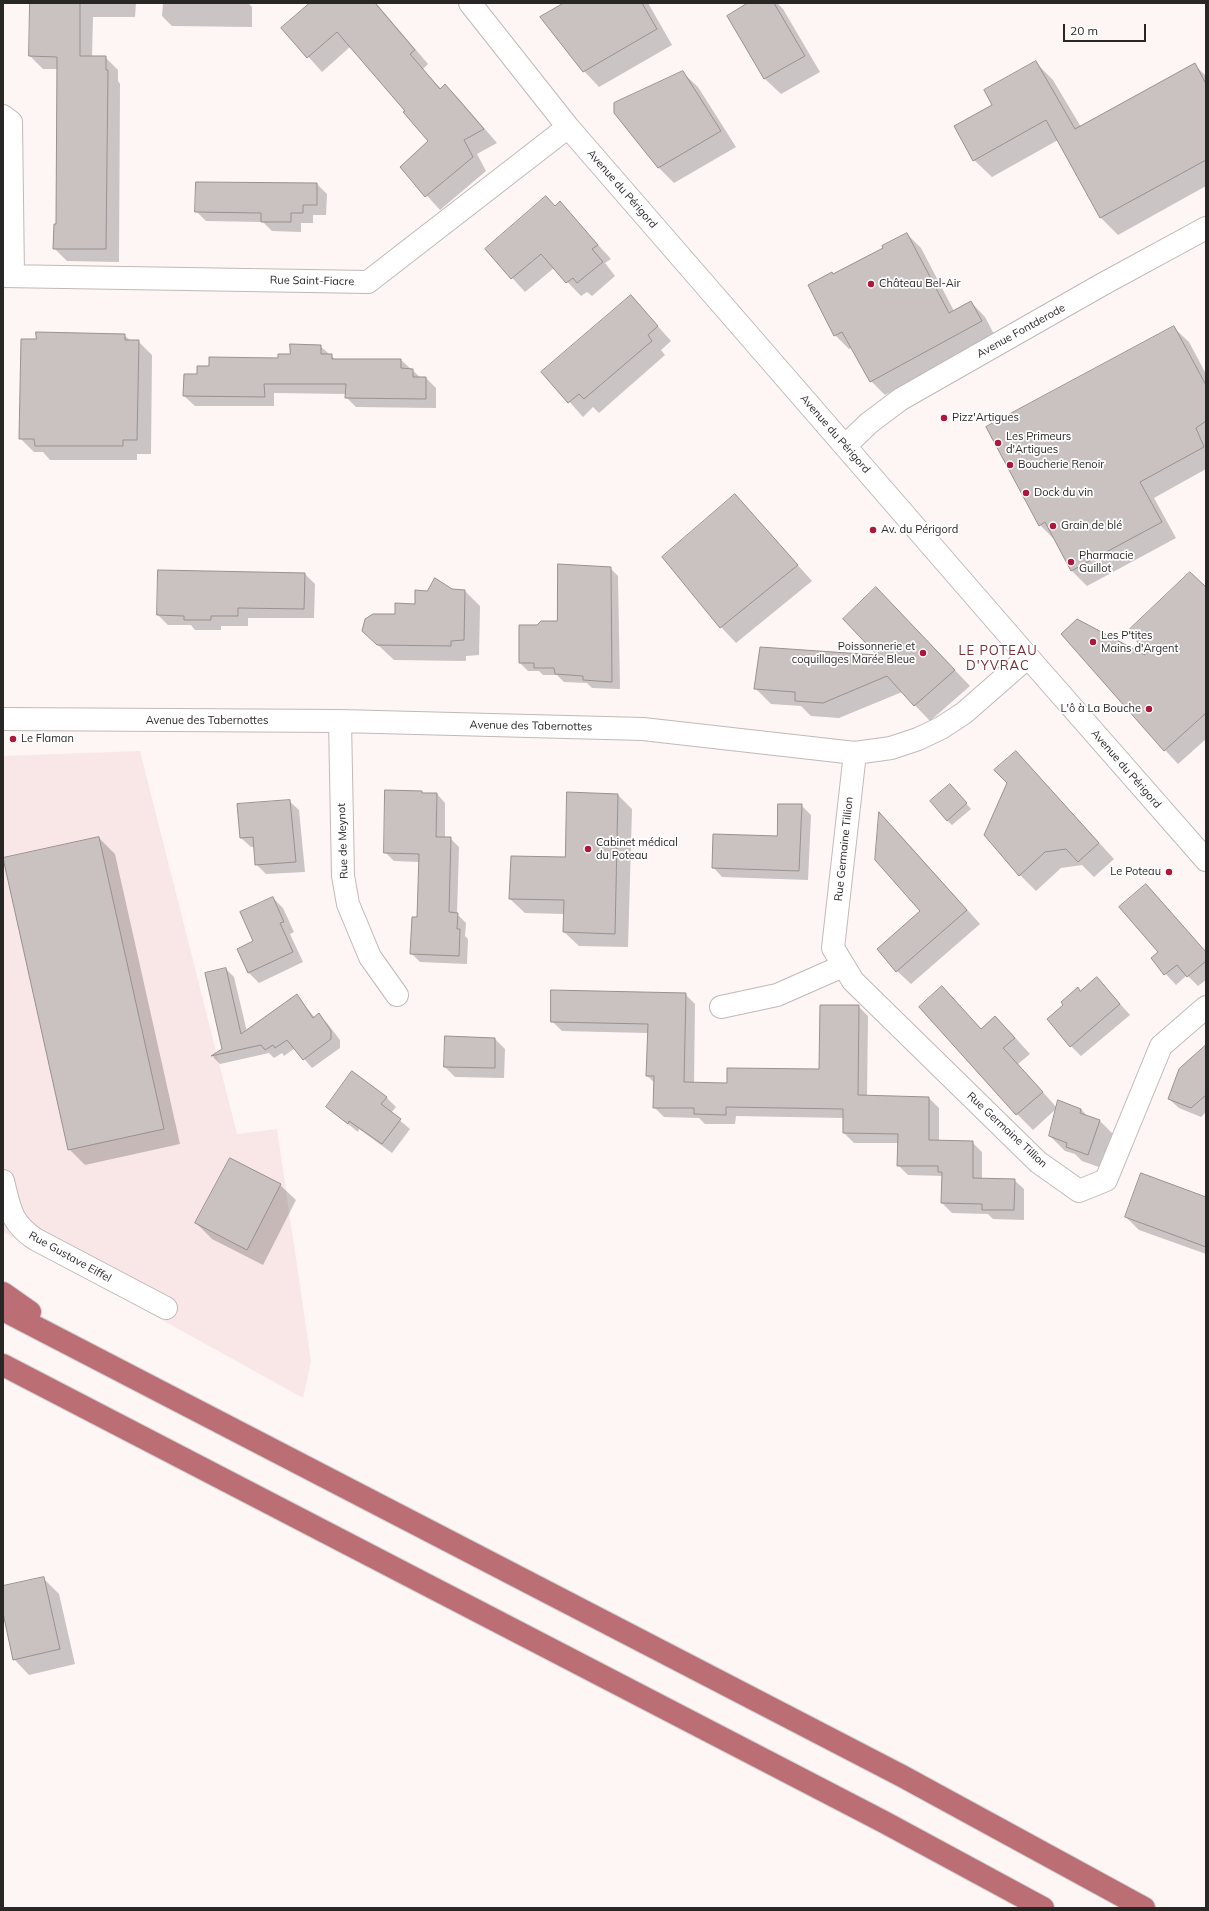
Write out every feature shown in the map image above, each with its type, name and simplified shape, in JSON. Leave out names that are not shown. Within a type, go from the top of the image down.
[{"type":"highway","points":[[3,1293],[80,1350]]},
{"type":"highway","points":[[3,1310],[895,1772],[1144,1908]]},
{"type":"highway","points":[[3,1365],[884,1822],[1043,1908]]},
{"type":"street","name":"Avenue du Périgord","points":[[470,3],[568,127],[1206,860]]},
{"type":"street","points":[[3,116],[11,122],[8,276]]},
{"type":"street","name":"Rue Saint-Fiacre","points":[[8,276],[368,282],[568,127]]},
{"type":"street","name":"Avenue Fontderode","points":[[845,446],[869,423],[908,396],[1206,228]]},
{"type":"street","name":"Avenue des Tabernottes","points":[[3,719],[340,722],[644,729],[855,753],[891,748],[918,739],[941,728],[964,713],[1028,657]]},
{"type":"street","name":"Rue de Meynot","points":[[340,722],[343,876],[348,904],[370,957],[396,995]]},
{"type":"street","name":"Rue Germaine Tillion","points":[[855,753],[833,948],[853,981],[1038,1162],[1079,1191],[1106,1180],[1161,1046],[1206,1007]]},
{"type":"street","points":[[721,1007],[777,995],[843,966]]},
{"type":"street","name":"Rue Gustave Eiffel","points":[[3,1180],[10,1212],[22,1230],[35,1239],[166,1308]]},
{"type":"shaded area","points":[[140,751],[237,1134],[277,1129],[311,1361],[303,1398],[3,1232],[3,756]]},
{"type":"building","points":[[30,3],[80,3],[80,56],[106,56],[106,70],[108,70],[106,249],[53,249],[54,224],[56,224],[57,57],[29,56]]},
{"type":"building","points":[[310,3],[375,3],[415,50],[410,54],[440,89],[445,84],[484,129],[464,140],[473,157],[425,197],[400,167],[428,141],[403,112],[405,111],[337,32],[307,58],[281,28]]},
{"type":"building","points":[[564,3],[642,3],[657,29],[583,72],[540,17]]},
{"type":"building","points":[[748,3],[774,3],[805,56],[764,79],[727,16]]},
{"type":"building","points":[[1036,61],[1075,129],[1195,63],[1206,84],[1206,160],[1100,218],[1046,120],[973,161],[954,126],[992,105],[984,90]]},
{"type":"building","points":[[683,71],[721,131],[658,168],[614,113],[614,103]]},
{"type":"building","points":[[196,182],[317,183],[317,205],[303,205],[303,213],[291,213],[291,222],[261,222],[261,213],[195,212]]},
{"type":"building","points":[[546,196],[555,206],[560,201],[598,245],[592,249],[603,262],[577,283],[573,278],[566,283],[541,254],[511,279],[485,249]]},
{"type":"building","points":[[907,233],[949,313],[971,301],[982,321],[870,382],[842,332],[834,336],[808,285],[883,248],[882,246]]},
{"type":"building","points":[[631,295],[658,326],[648,335],[652,341],[584,399],[579,394],[568,403],[541,372]]},
{"type":"building","points":[[1174,326],[1206,385],[1206,421],[1196,428],[1204,447],[1140,482],[1162,522],[1071,571],[1045,522],[1039,526],[986,427]]},
{"type":"building","points":[[36,332],[125,334],[125,340],[139,340],[137,440],[123,440],[123,446],[35,446],[34,439],[19,439],[21,339],[36,339]]},
{"type":"building","points":[[290,344],[321,345],[321,354],[332,354],[332,359],[401,359],[401,368],[413,369],[413,377],[426,377],[426,399],[345,398],[346,384],[264,384],[265,397],[183,396],[184,374],[197,374],[197,366],[209,366],[209,357],[278,358],[278,354],[290,354]]},
{"type":"building","points":[[735,494],[798,565],[720,628],[662,557]]},
{"type":"building","points":[[558,564],[611,567],[612,682],[583,680],[583,676],[555,674],[554,668],[534,668],[534,663],[519,663],[519,625],[537,625],[541,621],[557,621]]},
{"type":"building","points":[[158,570],[305,573],[304,609],[238,608],[238,616],[211,616],[211,620],[184,620],[184,616],[157,615]]},
{"type":"building","points":[[1190,572],[1206,587],[1206,713],[1164,751],[1061,634],[1077,619],[1145,655],[1130,629]]},
{"type":"building","points":[[435,578],[452,589],[465,590],[464,640],[451,641],[451,646],[377,645],[362,631],[365,619],[373,614],[395,614],[395,603],[415,604],[415,590],[427,591]]},
{"type":"building","points":[[876,587],[955,670],[914,706],[887,676],[823,703],[795,701],[795,692],[754,689],[760,647],[877,655],[843,619]]},
{"type":"building","points":[[1016,751],[1099,843],[1078,862],[1066,849],[1045,852],[1019,876],[984,835],[1007,783],[994,770]]},
{"type":"building","points":[[950,784],[967,803],[947,821],[930,801]]},
{"type":"building","points":[[385,790],[437,793],[436,837],[451,837],[449,912],[458,913],[457,929],[460,929],[459,956],[410,954],[412,917],[417,917],[419,854],[384,853]]},
{"type":"building","name":"Cabinet médical du Poteau","points":[[567,792],[618,794],[615,934],[563,932],[564,900],[509,899],[511,856],[565,857]]},
{"type":"building","points":[[290,800],[296,862],[255,865],[253,837],[240,838],[237,804]]},
{"type":"building","points":[[778,804],[802,804],[799,871],[712,868],[713,834],[777,836]]},
{"type":"building","points":[[879,812],[967,910],[896,972],[877,949],[920,911],[875,860]]},
{"type":"building","points":[[99,837],[164,1129],[68,1150],[3,858]]},
{"type":"building","points":[[1146,884],[1206,952],[1206,961],[1187,977],[1177,965],[1164,975],[1151,958],[1158,952],[1119,907]]},
{"type":"building","points":[[273,897],[284,922],[280,923],[293,952],[248,973],[237,949],[253,941],[240,912]]},
{"type":"building","points":[[226,968],[241,1034],[297,994],[313,1018],[319,1013],[331,1031],[331,1039],[303,1060],[287,1040],[275,1048],[273,1045],[265,1050],[261,1045],[211,1056],[222,1049],[205,973]]},
{"type":"building","points":[[1097,977],[1120,1004],[1070,1047],[1047,1019],[1063,1005],[1061,1002],[1078,987],[1080,991]]},
{"type":"building","points":[[942,986],[981,1029],[995,1016],[1015,1038],[1003,1048],[1043,1092],[1016,1115],[919,1007]]},
{"type":"building","points":[[551,990],[686,993],[684,1082],[727,1083],[727,1068],[819,1069],[820,1005],[859,1005],[858,1095],[929,1097],[929,1140],[973,1141],[973,1178],[1015,1179],[1014,1210],[982,1210],[982,1204],[941,1203],[942,1172],[938,1172],[938,1166],[897,1166],[898,1134],[843,1133],[843,1109],[726,1107],[726,1115],[694,1114],[694,1108],[653,1108],[654,1076],[646,1076],[648,1024],[551,1022]]},
{"type":"building","points":[[445,1036],[495,1038],[495,1068],[444,1067]]},
{"type":"building","points":[[1206,1045],[1206,1095],[1191,1108],[1168,1099],[1179,1069]]},
{"type":"building","points":[[352,1071],[387,1097],[381,1104],[401,1119],[382,1144],[349,1121],[348,1124],[326,1107]]},
{"type":"building","points":[[1058,1100],[1081,1109],[1080,1113],[1100,1120],[1088,1155],[1066,1147],[1067,1143],[1049,1136]]},
{"type":"building","points":[[230,1158],[281,1184],[247,1250],[195,1223]]},
{"type":"building","points":[[1141,1173],[1206,1197],[1206,1247],[1125,1217]]},
{"type":"building","points":[[44,1577],[60,1649],[13,1660],[3,1613],[3,1586]]},
{"type":"place","name":"Château Bel-Air","points":[[871,284]]},
{"type":"place","name":"Pizz'Artigues","points":[[944,418]]},
{"type":"place","name":"Les Primeurs d'Artigues","points":[[998,443]]},
{"type":"place","name":"Boucherie Renoir","points":[[1010,465]]},
{"type":"place","name":"Dock du vin","points":[[1026,493]]},
{"type":"place","name":"Grain de blé","points":[[1053,526]]},
{"type":"place","name":"Av. du Périgord","points":[[873,530]]},
{"type":"place","name":"Pharmacie Guillot","points":[[1071,562]]},
{"type":"place","name":"Les P'tites Mains d'Argent","points":[[1093,642]]},
{"type":"place","name":"Poissonnerie et coquillages Marée Bleue","points":[[923,653]]},
{"type":"place","name":"L'ô à La Bouche","points":[[1149,709]]},
{"type":"place","name":"Le Flaman","points":[[13,739]]},
{"type":"place","name":"Cabinet médical du Poteau","points":[[588,849]]},
{"type":"place","name":"Le Poteau","points":[[1169,872]]},
{"type":"district","name":"LE POTEAU D'YVRAC","points":[[998,658]]}]
